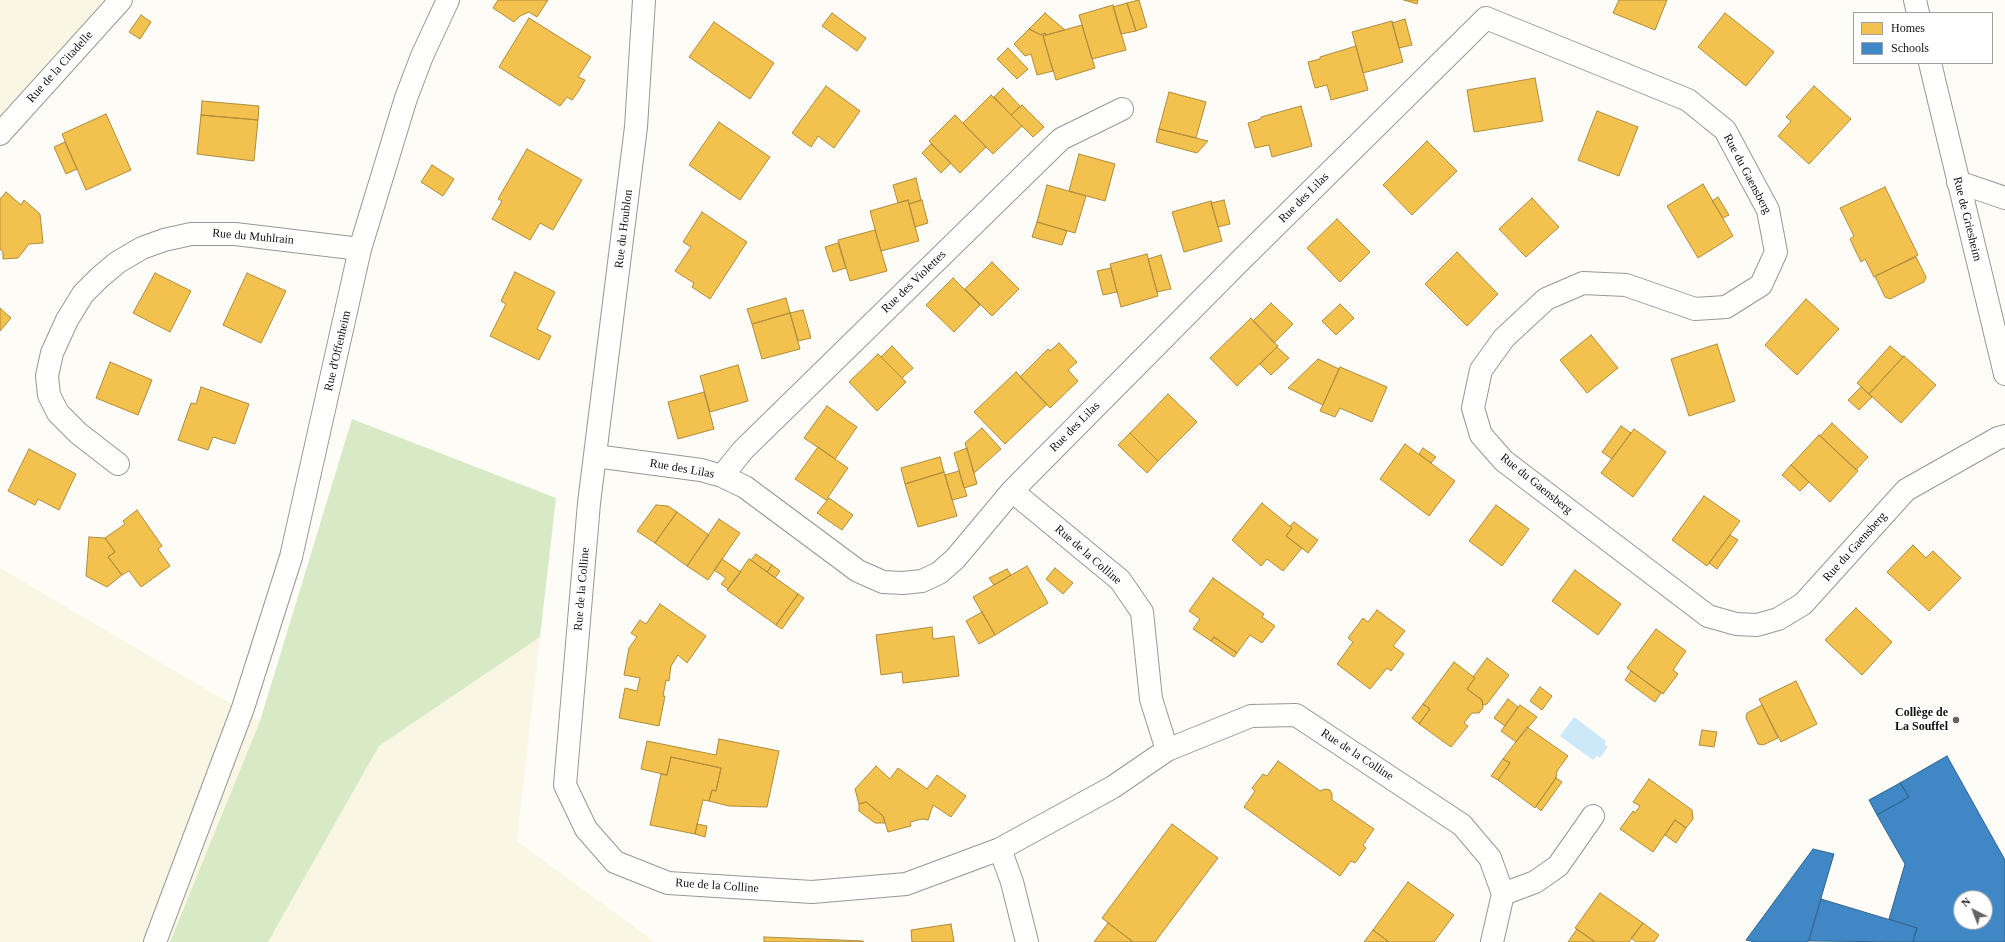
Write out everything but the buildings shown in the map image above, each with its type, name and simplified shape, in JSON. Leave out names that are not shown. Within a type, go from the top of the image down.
[{"type":"street","name":"Rue de la Citadelle","points":[[0,134],[121,0]]},
{"type":"street","name":"Rue d'Offenheim","points":[[155,942],[243,708],[291,557],[360,250],[406,98],[425,50],[448,0]]},
{"type":"street","name":"Rue du Houblon","points":[[595,456],[636,127],[644,0]]},
{"type":"street","points":[[1915,0],[1918,12]]},
{"type":"street","name":"Rue des Lilas","points":[[595,456],[701,470],[722,476],[745,487],[858,571],[883,582],[903,583],[922,581],[939,573],[955,560],[1012,491],[1487,9]]},
{"type":"street","name":"Rue du Gaensberg","points":[[1487,9],[1688,100],[1725,130],[1768,210],[1776,252],[1761,285],[1726,307],[1695,310],[1626,285],[1582,283],[1546,299],[1504,338],[1481,370],[1473,408],[1481,435],[1504,461],[1708,616],[1736,624],[1757,625],[1778,619],[1803,604],[1906,490],[1998,438],[2005,436]]},
{"type":"street","name":"Rue de Griesheim","points":[[1930,64],[2005,374]]},
{"type":"street","name":"Rue des Violettes","points":[[722,476],[743,450],[1061,138],[1122,109]]},
{"type":"street","points":[[1958,182],[2005,198]]},
{"type":"street","name":"Rue du Muhlrain","points":[[118,464],[78,433],[58,413],[49,395],[47,376],[52,353],[67,320],[83,294],[100,277],[118,262],[142,248],[164,240],[191,234],[235,234],[360,250]]},
{"type":"street","name":"Rue de la Colline","points":[[595,456],[589,503],[565,786],[586,829],[615,862],[668,883],[812,892],[906,884],[1000,849],[1113,787],[1167,750],[1251,716],[1296,715],[1462,824],[1490,858],[1503,894]]},
{"type":"street","name":"Rue de la Colline","points":[[1012,491],[1120,580],[1142,612],[1151,699],[1167,750]]},
{"type":"street","points":[[1492,942],[1503,894],[1535,882],[1558,866],[1593,816]]},
{"type":"street","points":[[1000,849],[1012,882],[1027,942]]},
{"type":"shaded area","points":[[0,0],[108,0],[0,121]]},
{"type":"shaded area","points":[[0,568],[260,721],[170,942],[0,942]]},
{"type":"shaded area","points":[[540,637],[517,841],[655,942],[268,942],[379,746]]},
{"type":"green space","points":[[352,419],[556,498],[540,637],[379,746],[268,942],[170,942],[260,721]]},
{"type":"water","points":[[1574,717],[1606,741],[1605,745],[1608,747],[1600,758],[1597,756],[1593,760],[1560,736]]},
{"type":"place","name":"Collège de La Souffel","points":[[1956,720]]}]
